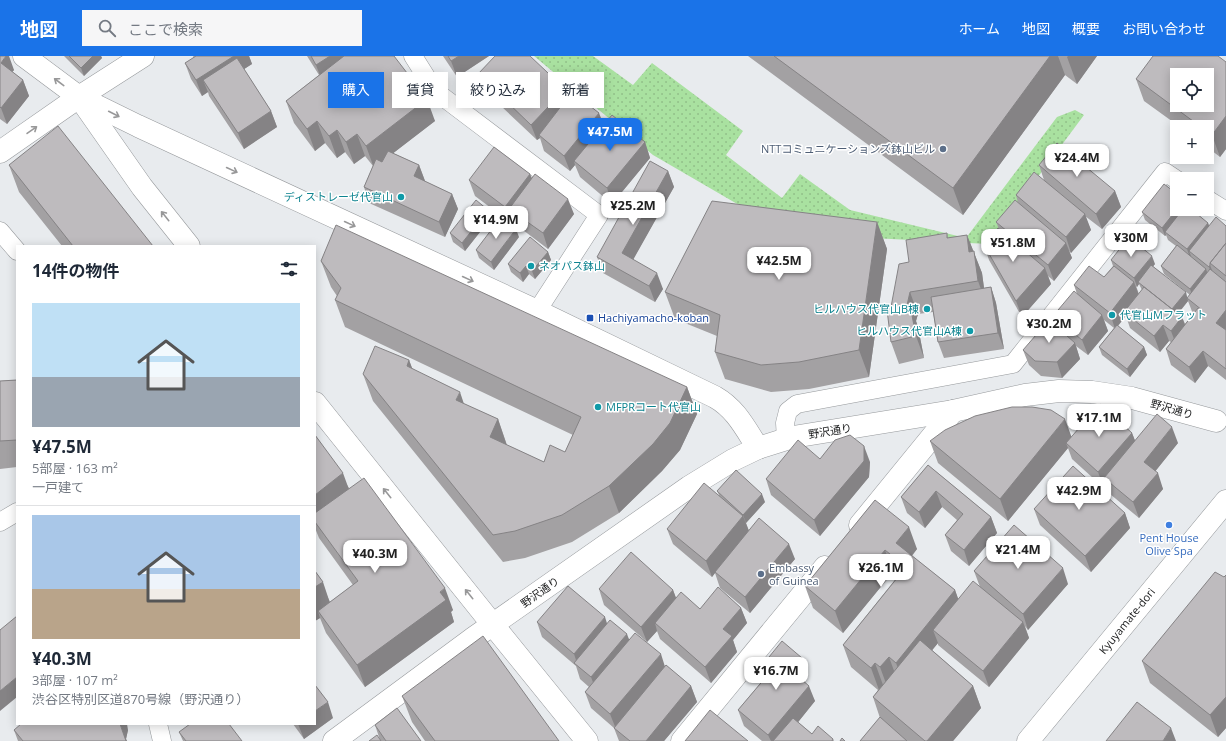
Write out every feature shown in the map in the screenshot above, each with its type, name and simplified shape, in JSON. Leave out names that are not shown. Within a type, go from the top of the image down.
[{"type":"street","points":[[24,56],[79,97],[138,126],[537,311],[723,402],[737,415],[758,448]]},
{"type":"street","points":[[0,152],[79,97],[143,56]]},
{"type":"street","points":[[79,97],[142,187],[188,245]]},
{"type":"street","name":"野沢通り","points":[[334,741],[493,625],[688,487],[733,460],[758,448],[786,439],[954,411],[1025,395],[1060,391],[1092,392],[1132,398],[1216,421]]},
{"type":"street","points":[[316,404],[587,741]]},
{"type":"street","points":[[682,741],[954,411]]},
{"type":"street","name":"Kyuyamate-dori","points":[[1028,741],[1226,501]]},
{"type":"lane","points":[[413,56],[435,91],[599,215],[537,311]]},
{"type":"lane","points":[[786,439],[785,423],[788,411],[797,404],[1013,364],[1165,172],[1170,175]]},
{"type":"lane","points":[[1214,203],[1226,211]]},
{"type":"lane","points":[[0,231],[16,250]]},
{"type":"lane","points":[[0,522],[16,513]]},
{"type":"lane","points":[[158,725],[162,741]]},
{"type":"green space","points":[[534,56],[593,56],[633,85],[652,63],[743,131],[726,155],[782,198],[800,174],[850,210],[966,238],[1057,117],[1075,110],[1084,115],[988,244],[872,238],[751,212],[653,155],[597,108],[604,108],[604,72],[553,72]]},
{"type":"building","points":[[0,56],[6,56],[1,63],[23,80],[1,108],[0,107]]},
{"type":"building","points":[[69,56],[93,56],[81,68]]},
{"type":"building","points":[[196,56],[234,56],[196,80],[185,63]]},
{"type":"building","points":[[311,56],[330,56],[316,65]]},
{"type":"building","points":[[344,56],[394,56],[406,72],[392,72],[392,108],[415,108],[366,146],[357,134],[346,142],[337,130],[329,136],[317,121],[307,129],[286,101]]},
{"type":"building","points":[[448,56],[459,56],[451,61]]},
{"type":"building","points":[[495,56],[530,56],[548,73],[548,107],[531,125],[513,108],[540,108],[540,72],[480,72]]},
{"type":"building","name":"NTTコミュニケーションズ鉢山ビル","points":[[774,56],[1050,56],[953,188]]},
{"type":"building","points":[[1153,56],[1218,56],[1226,62],[1226,116],[1214,132],[1214,120],[1192,120],[1181,112],[1214,112],[1214,68],[1170,68],[1170,104],[1136,79]]},
{"type":"building","points":[[237,58],[271,111],[238,133],[203,80]]},
{"type":"building","points":[[560,108],[593,108],[599,113],[564,156],[539,135]]},
{"type":"building","points":[[612,115],[645,142],[607,188],[574,161]]},
{"type":"building","points":[[58,126],[152,245],[72,245],[9,165]]},
{"type":"building","points":[[1057,143],[1115,191],[1096,214],[1039,165]]},
{"type":"building","points":[[494,147],[530,174],[505,207],[469,180]]},
{"type":"building","points":[[388,151],[419,165],[414,176],[452,194],[439,222],[364,187],[376,159],[382,162]]},
{"type":"building","points":[[650,161],[668,171],[622,253],[657,273],[649,286],[597,257]]},
{"type":"building","points":[[1034,172],[1085,214],[1066,237],[1016,195]]},
{"type":"building","points":[[535,174],[568,199],[543,233],[509,209]]},
{"type":"building","points":[[1164,184],[1170,189],[1170,216],[1171,216],[1162,228],[1142,212]]},
{"type":"building","points":[[476,200],[488,210],[462,243],[450,233]]},
{"type":"building","points":[[1015,200],[1066,243],[1048,265],[996,222]]},
{"type":"building","points":[[712,201],[877,222],[859,350],[799,362],[761,365],[715,352],[720,315],[665,292]]},
{"type":"building","points":[[1178,216],[1200,216],[1208,223],[1187,249],[1165,232]]},
{"type":"building","points":[[501,217],[516,229],[491,262],[476,250]]},
{"type":"building","points":[[1216,217],[1226,226],[1226,243],[1210,263],[1209,267],[1189,251]]},
{"type":"building","name":"MFPRコート代官山","points":[[336,225],[687,387],[670,423],[653,444],[609,486],[562,515],[515,531],[493,535],[363,374],[375,346],[409,360],[407,366],[460,392],[456,400],[498,419],[490,437],[544,462],[550,445],[565,452],[581,417],[335,300],[341,288],[321,261]]},
{"type":"building","points":[[998,228],[1045,268],[1016,301],[984,245]]},
{"type":"building","points":[[947,233],[947,238],[967,235],[969,252],[974,251],[978,281],[910,292],[907,305],[910,305],[916,336],[891,342],[887,310],[891,307],[899,264],[909,262],[906,240]]},
{"type":"building","points":[[530,237],[548,252],[532,271],[526,266],[520,273],[508,264]]},
{"type":"building","points":[[1129,237],[1152,256],[1134,278],[1111,260]]},
{"type":"building","points":[[1226,243],[1226,276],[1210,263]]},
{"type":"building","points":[[1177,245],[1206,269],[1190,289],[1161,266]]},
{"type":"building","points":[[1151,265],[1186,292],[1172,309],[1138,282]]},
{"type":"building","points":[[1089,266],[1104,277],[1114,266],[1134,282],[1110,313],[1074,285]]},
{"type":"building","points":[[1210,269],[1226,282],[1226,310],[1216,323],[1226,330],[1226,369],[1203,351],[1189,367],[1166,349],[1198,308],[1202,310],[1187,298]]},
{"type":"building","name":"ヒルハウス代官山A棟","points":[[991,287],[998,333],[938,342],[931,297]]},
{"type":"building","points":[[1144,287],[1182,317],[1171,331],[1163,325],[1154,336],[1124,312]]},
{"type":"building","points":[[1074,291],[1102,315],[1082,340],[1053,316]]},
{"type":"building","points":[[1049,320],[1075,343],[1057,362],[1035,361],[1023,350]]},
{"type":"building","points":[[1117,325],[1144,347],[1127,369],[1099,347]]},
{"type":"building","points":[[16,380],[16,440],[0,441],[0,381]]},
{"type":"building","points":[[1100,404],[1132,433],[1098,472],[1066,443]]},
{"type":"building","points":[[1012,407],[1032,407],[1051,410],[1065,419],[1000,499],[930,441],[945,430],[975,416]]},
{"type":"building","points":[[1157,414],[1172,427],[1144,462],[1158,473],[1133,502],[1104,478]]},
{"type":"building","points":[[850,435],[864,446],[864,461],[814,520],[766,479],[798,440],[820,459],[835,440]]},
{"type":"building","points":[[316,436],[343,473],[316,494]]},
{"type":"building","points":[[928,465],[991,517],[964,550],[945,535],[963,514],[936,491],[919,512],[901,497]]},
{"type":"building","points":[[1073,466],[1125,513],[1085,556],[1034,509]]},
{"type":"building","points":[[736,470],[762,494],[743,515],[717,491]]},
{"type":"building","points":[[364,478],[445,588],[440,592],[446,600],[357,665],[318,611],[358,581],[316,523],[316,512]]},
{"type":"building","points":[[704,483],[743,516],[706,561],[667,529]]},
{"type":"building","points":[[875,500],[909,527],[896,543],[955,590],[896,663],[889,657],[880,667],[875,663],[871,668],[843,645],[906,567],[885,550],[835,611],[805,586]]},
{"type":"building","points":[[759,518],[789,544],[745,597],[715,572]]},
{"type":"building","points":[[1014,525],[1063,568],[1023,614],[974,571]]},
{"type":"building","points":[[631,552],[673,590],[641,627],[599,589]]},
{"type":"building","points":[[316,572],[323,582],[316,586]]},
{"type":"building","points":[[1215,572],[1224,577],[1226,575],[1226,697],[1210,715],[1142,661]]},
{"type":"building","points":[[973,581],[1023,622],[983,671],[933,630]]},
{"type":"building","points":[[568,586],[605,617],[574,654],[537,622]]},
{"type":"building","points":[[718,587],[741,608],[723,629],[732,636],[705,667],[655,623],[681,592],[700,609]]},
{"type":"building","points":[[16,617],[16,678],[0,691],[0,630]]},
{"type":"building","points":[[610,620],[627,634],[591,677],[574,663]]},
{"type":"building","points":[[635,633],[661,654],[610,714],[585,692]]},
{"type":"building","points":[[483,636],[559,741],[435,741],[402,696]]},
{"type":"building","points":[[920,640],[973,686],[927,741],[925,741],[873,697]]},
{"type":"building","points":[[782,641],[802,658],[792,671],[809,686],[768,735],[738,710],[777,664],[769,657]]},
{"type":"building","points":[[666,665],[691,686],[646,741],[630,741],[614,728]]},
{"type":"building","points":[[316,686],[328,702],[316,710]]},
{"type":"building","points":[[1137,702],[1171,728],[1163,741],[1106,741]]},
{"type":"building","points":[[397,708],[421,741],[386,741],[375,725]]},
{"type":"building","points":[[710,710],[748,741],[685,741]]},
{"type":"building","points":[[880,717],[907,741],[860,741]]},
{"type":"building","points":[[793,718],[812,734],[818,726],[833,739],[832,741],[773,741]]},
{"type":"building","points":[[20,725],[120,725],[126,741],[23,741],[14,730]]},
{"type":"building","points":[[189,725],[230,725],[242,741],[186,741],[179,732]]},
{"type":"building","points":[[377,735],[381,741],[369,741]]},
{"type":"place","name":"NTTコミュニケーションズ鉢山ビル","points":[[943,149]]},
{"type":"place","name":"ディストレーゼ代官山","points":[[401,197]]},
{"type":"place","name":"ネオパス鉢山","points":[[531,266]]},
{"type":"place","name":"ヒルハウス代官山B棟","points":[[927,309]]},
{"type":"place","name":"代官山Mフラット","points":[[1112,315]]},
{"type":"place","name":"Hachiyamacho-koban","points":[[590,318]]},
{"type":"place","name":"ヒルハウス代官山A棟","points":[[970,331]]},
{"type":"place","name":"MFPRコート代官山","points":[[598,407]]},
{"type":"place","name":"Pent House Olive Spa","points":[[1169,525]]},
{"type":"place","name":"Embassy of Guinea","points":[[761,574]]}]
